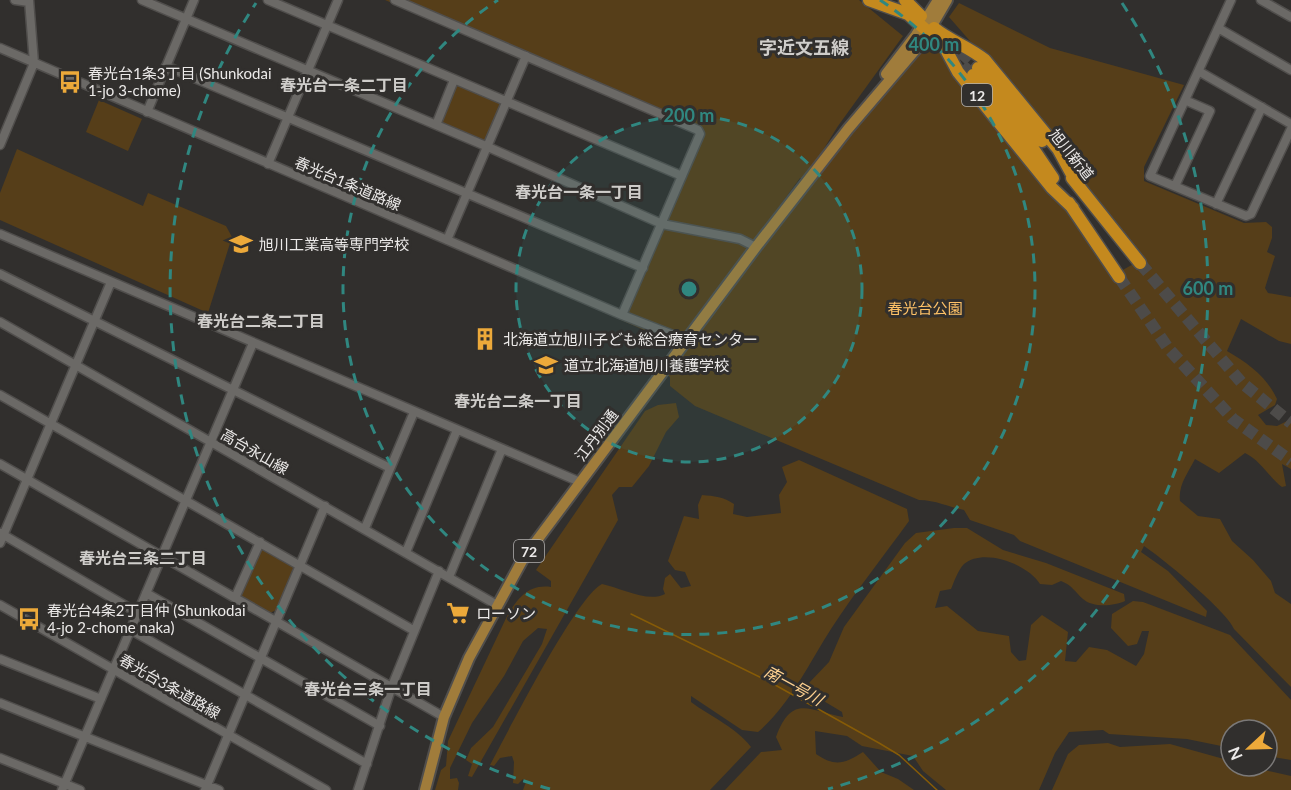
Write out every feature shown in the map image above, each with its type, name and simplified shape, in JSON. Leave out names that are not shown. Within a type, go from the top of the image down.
[{"type":"highway","name":"12","points":[[869,0],[899,9],[985,60],[1058,149],[1076,182]]},
{"type":"highway","name":"12","points":[[905,0],[944,46],[958,72],[1038,171],[1073,208]]},
{"type":"highway","name":"旭川新道","points":[[1119,277],[1028,141],[975,71],[1076,182],[1140,263]]},
{"type":"main road","name":"江丹別通","points":[[927,26],[938,0]]},
{"type":"main road","name":"江丹別通","points":[[425,790],[444,717],[469,658],[523,559],[756,247],[947,0]]},
{"type":"street","points":[[0,145],[34,63],[29,1],[15,0]]},
{"type":"street","points":[[142,0],[488,147],[662,224],[740,239],[756,247]]},
{"type":"street","points":[[147,112],[194,0]]},
{"type":"street","points":[[268,0],[682,176]]},
{"type":"street","points":[[268,164],[338,0]]},
{"type":"street","points":[[395,0],[698,130],[700,134],[622,315]]},
{"type":"street","points":[[1231,0],[1187,101],[1150,176],[1246,216],[1251,214],[1291,129]]},
{"type":"street","points":[[1261,0],[1291,17]]},
{"type":"street","points":[[1218,28],[1291,70]]},
{"type":"street","name":"春光台1条道路線","points":[[0,48],[622,315],[686,340]]},
{"type":"street","points":[[447,240],[526,56]]},
{"type":"street","points":[[166,66],[643,268]]},
{"type":"street","points":[[1200,72],[1291,124]]},
{"type":"street","points":[[436,125],[454,80]]},
{"type":"street","points":[[1175,186],[1210,111],[1187,101]]},
{"type":"street","points":[[1216,204],[1262,107]]},
{"type":"street","points":[[0,234],[580,482]]},
{"type":"street","points":[[0,274],[390,468]]},
{"type":"street","points":[[111,282],[1,537],[138,613]]},
{"type":"street","name":"高台永山線","points":[[0,322],[497,605]]},
{"type":"street","points":[[64,787],[253,343]]},
{"type":"street","points":[[0,395],[413,630]]},
{"type":"street","points":[[365,528],[414,412]]},
{"type":"street","points":[[406,552],[457,430]]},
{"type":"street","points":[[450,577],[502,449]]},
{"type":"street","points":[[0,464],[444,717]]},
{"type":"street","points":[[206,788],[325,506]]},
{"type":"street","points":[[235,598],[260,542]]},
{"type":"street","points":[[358,790],[392,686],[413,630],[440,571]]},
{"type":"street","points":[[146,593],[380,726]]},
{"type":"street","name":"春光台3条道路線","points":[[0,605],[228,734],[320,789]]},
{"type":"street","points":[[131,630],[367,764]]},
{"type":"street","points":[[0,659],[101,699]]},
{"type":"street","points":[[0,703],[85,736],[206,788],[219,790]]},
{"type":"street","points":[[0,758],[64,787],[80,790]]},
{"type":"green space","points":[[385,0],[859,0],[903,36],[838,126],[805,179],[800,178],[678,345],[621,320],[702,135]]},
{"type":"green space","name":"春光台公園","points":[[959,3],[1050,48],[1184,85],[1144,167],[1144,181],[1244,223],[1266,222],[1272,227],[1272,238],[1267,252],[1275,256],[1265,288],[1268,293],[1291,297],[1291,344],[1279,341],[1241,319],[1227,351],[1256,371],[1273,391],[1277,399],[1275,405],[1258,415],[1266,425],[1277,426],[1291,419],[1291,469],[1282,464],[1286,486],[1282,487],[1245,453],[1219,473],[1195,459],[1182,484],[1180,501],[1198,516],[1220,519],[1232,541],[1271,581],[1275,593],[1291,604],[1291,687],[1234,629],[1220,610],[1179,573],[1144,546],[1141,552],[1168,571],[1207,611],[1206,617],[1020,541],[1014,535],[970,520],[964,510],[919,500],[695,406],[670,386],[670,377],[664,373],[850,130],[927,44],[932,44],[946,58],[1035,175],[1078,225],[1114,281],[1123,275],[1121,271],[1144,258],[1088,188],[1065,150],[949,17]]},
{"type":"green space","points":[[454,80],[506,102],[488,147],[436,125]]},
{"type":"green space","points":[[99,100],[142,119],[128,151],[86,132]]},
{"type":"green space","points":[[17,149],[143,206],[148,193],[226,226],[232,237],[208,313],[0,220],[0,193]]},
{"type":"green space","points":[[676,403],[679,417],[666,432],[649,466],[632,487],[619,487],[612,495],[618,520],[472,777],[468,776],[472,764],[466,760],[471,748],[493,727],[542,644],[547,629],[538,628],[523,641],[504,676],[472,723],[450,768],[450,779],[457,778],[458,790],[435,790],[441,770],[446,766],[448,741],[508,614],[525,593],[537,588],[551,587],[551,581],[536,570],[645,411],[658,405]]},
{"type":"green space","points":[[799,460],[907,509],[909,521],[840,615],[789,697],[758,732],[742,730],[691,696],[691,702],[731,728],[751,747],[710,790],[523,790],[526,782],[523,779],[518,784],[513,783],[512,756],[500,758],[494,766],[490,765],[560,638],[590,594],[602,584],[643,596],[658,596],[665,594],[663,589],[665,578],[670,574],[681,588],[691,586],[685,572],[675,570],[668,561],[684,516],[699,519],[698,505],[702,495],[719,497],[734,504],[733,514],[747,517],[781,513],[779,495],[787,482],[782,467]]},
{"type":"green space","points":[[967,528],[1003,550],[1046,563],[1124,594],[1125,601],[1110,605],[1092,604],[1065,583],[1061,581],[1052,585],[1040,584],[1026,570],[1005,560],[983,557],[964,564],[951,589],[940,591],[935,608],[947,606],[978,631],[1009,636],[1011,652],[1019,661],[1026,660],[1031,625],[1042,615],[1068,632],[1065,661],[1076,662],[1089,647],[1107,650],[1136,666],[1144,654],[1149,631],[1142,631],[1137,644],[1128,646],[1111,628],[1112,614],[1133,601],[1143,602],[1230,635],[1291,700],[1291,760],[1279,758],[1279,718],[1219,718],[1219,746],[1187,739],[1109,734],[1103,730],[1069,732],[1055,753],[1039,790],[946,790],[923,771],[913,756],[862,746],[847,736],[815,731],[816,754],[829,761],[840,762],[863,752],[881,772],[898,779],[914,790],[725,790],[761,752],[782,750],[776,737],[788,715],[795,710],[811,709],[843,717],[842,712],[817,697],[808,684],[829,662],[844,627],[905,543],[916,533]]},
{"type":"green space","points":[[261,547],[294,566],[276,610],[270,613],[238,597]]},
{"type":"green space","points":[[1108,743],[1120,747],[1170,744],[1219,758],[1219,778],[1279,778],[1279,773],[1291,776],[1291,790],[1052,790],[1068,754],[1079,745]]},
{"type":"waterway","name":"南一号川","points":[[631,614],[768,681],[879,743],[899,755],[937,790]]},
{"type":"tunnel","points":[[948,40],[978,68]]},
{"type":"tunnel","points":[[949,54],[973,75]]},
{"type":"tunnel","points":[[1140,263],[1241,382],[1291,423]]},
{"type":"tunnel","points":[[1119,277],[1168,348],[1233,419],[1291,461]]},
{"type":"place","name":"春光台1条3丁目 (Shunkodai 1-jo 3-chome)","points":[[70,82]]},
{"type":"place","name":"旭川工業高等専門学校","points":[[241,244]]},
{"type":"place","name":"北海道立旭川子ども総合療育センター","points":[[485,339]]},
{"type":"place","name":"道立北海道旭川養護学校","points":[[546,365]]},
{"type":"place","name":"ローソン","points":[[458,613]]},
{"type":"place","name":"春光台4条2丁目仲 (Shunkodai 4-jo 2-chome naka)","points":[[29,619]]},
{"type":"district","name":"字近文五線","points":[[804,47]]},
{"type":"district","name":"春光台一条二丁目","points":[[344,84]]},
{"type":"district","name":"春光台一条一丁目","points":[[579,191]]},
{"type":"district","name":"春光台二条二丁目","points":[[261,320]]},
{"type":"district","name":"春光台二条一丁目","points":[[518,400]]},
{"type":"district","name":"春光台三条二丁目","points":[[143,557]]},
{"type":"district","name":"春光台三条一丁目","points":[[368,688]]}]
